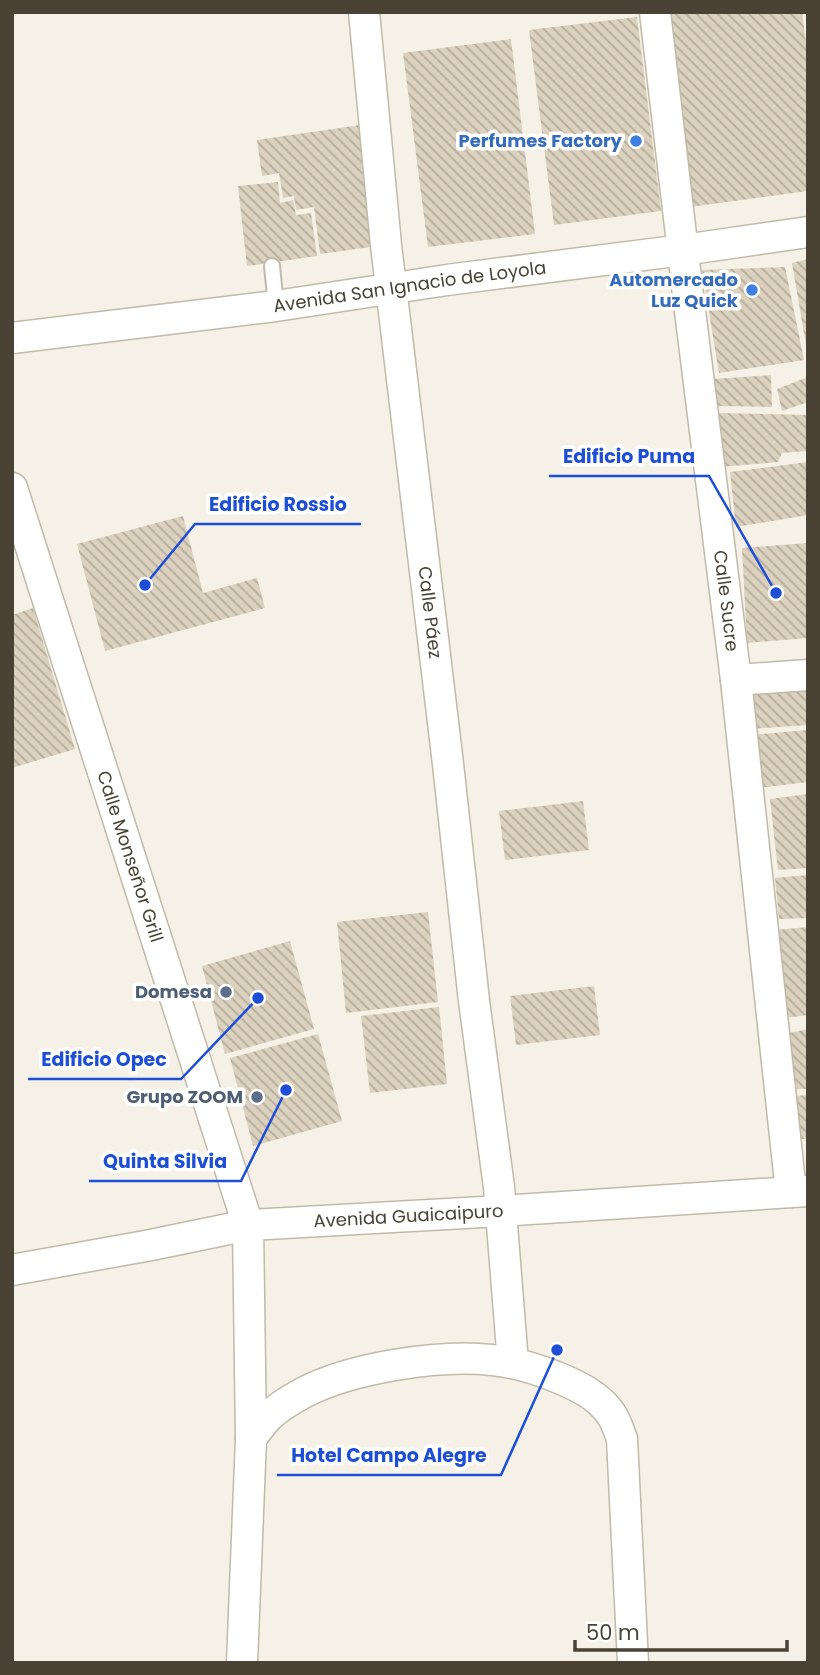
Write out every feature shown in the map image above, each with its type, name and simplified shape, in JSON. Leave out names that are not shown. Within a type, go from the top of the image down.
[{"type":"street","name":"Calle Páez","points":[[364,12],[384,232],[501,1211],[513,1363]]},
{"type":"street","name":"Calle Sucre","points":[[655,12],[800,1191]]},
{"type":"street","name":"Avenida San Ignacio de Loyola","points":[[12,338],[276,306],[808,232]]},
{"type":"street","name":"Calle Monseñor Grill","points":[[12,488],[248,1225],[251,1438],[242,1663]]},
{"type":"street","points":[[736,680],[808,675]]},
{"type":"street","name":"Avenida Guaicaipuro","points":[[12,1270],[248,1225],[800,1191]]},
{"type":"street","points":[[251,1438],[269,1416],[303,1393],[355,1373],[436,1360],[475,1359],[513,1363],[551,1374],[576,1385],[594,1396],[611,1414],[622,1439],[633,1663]]},
{"type":"lane","points":[[272,266],[276,306]]},
{"type":"building","points":[[670,12],[802,12],[808,58],[808,191],[690,207]]},
{"type":"building","points":[[637,17],[661,211],[554,225],[529,30]]},
{"type":"building","points":[[511,39],[535,234],[428,247],[403,53]]},
{"type":"building","points":[[367,124],[385,245],[320,254],[314,207],[296,210],[294,196],[283,198],[279,173],[262,176],[257,140]]},
{"type":"building","points":[[278,182],[280,203],[293,200],[296,215],[311,213],[317,256],[247,266],[238,186]]},
{"type":"building","points":[[808,259],[808,345],[806,345],[792,263]]},
{"type":"building","points":[[785,267],[804,360],[719,373],[702,270]]},
{"type":"building","points":[[771,375],[772,407],[717,406],[714,379]]},
{"type":"building","points":[[808,377],[808,402],[782,411],[777,389]]},
{"type":"building","points":[[716,413],[808,415],[808,451],[782,453],[778,462],[721,467]]},
{"type":"building","points":[[808,462],[808,515],[736,527],[730,472]]},
{"type":"building","points":[[183,516],[203,593],[257,578],[265,608],[105,651],[77,544]]},
{"type":"building","points":[[808,543],[808,638],[747,643],[742,548]]},
{"type":"building","points":[[33,608],[75,749],[12,768],[12,615]]},
{"type":"building","points":[[808,682],[808,725],[751,729],[748,686]]},
{"type":"building","points":[[808,730],[808,782],[758,788],[752,735]]},
{"type":"building","points":[[808,794],[808,868],[778,870],[770,799]]},
{"type":"building","points":[[583,801],[589,850],[505,860],[499,811]]},
{"type":"building","points":[[808,875],[808,918],[779,919],[775,878]]},
{"type":"building","points":[[428,912],[438,1002],[346,1013],[337,922]]},
{"type":"building","points":[[808,927],[808,1015],[785,1018],[775,930]]},
{"type":"building","points":[[290,941],[314,1029],[225,1054],[202,966]]},
{"type":"building","points":[[594,986],[600,1035],[516,1045],[510,996]]},
{"type":"building","points":[[439,1007],[447,1084],[370,1093],[361,1016]]},
{"type":"building","points":[[808,1029],[808,1089],[796,1089],[789,1033]]},
{"type":"building","points":[[318,1034],[342,1121],[253,1146],[230,1058]]},
{"type":"building","points":[[808,1095],[808,1139],[796,1139],[793,1096]]},
{"type":"place","name":"Perfumes Factory","points":[[636,141]]},
{"type":"place","name":"Automercado Luz Quick","points":[[752,290]]},
{"type":"place","name":"Edificio Rossio","points":[[145,585]]},
{"type":"place","name":"Edificio Puma","points":[[776,593]]},
{"type":"place","name":"Domesa","points":[[226,992]]},
{"type":"place","name":"Edificio Opec","points":[[258,998]]},
{"type":"place","name":"Quinta Silvia","points":[[286,1090]]},
{"type":"place","name":"Grupo ZOOM","points":[[257,1097]]},
{"type":"place","name":"Hotel Campo Alegre","points":[[557,1350]]}]
